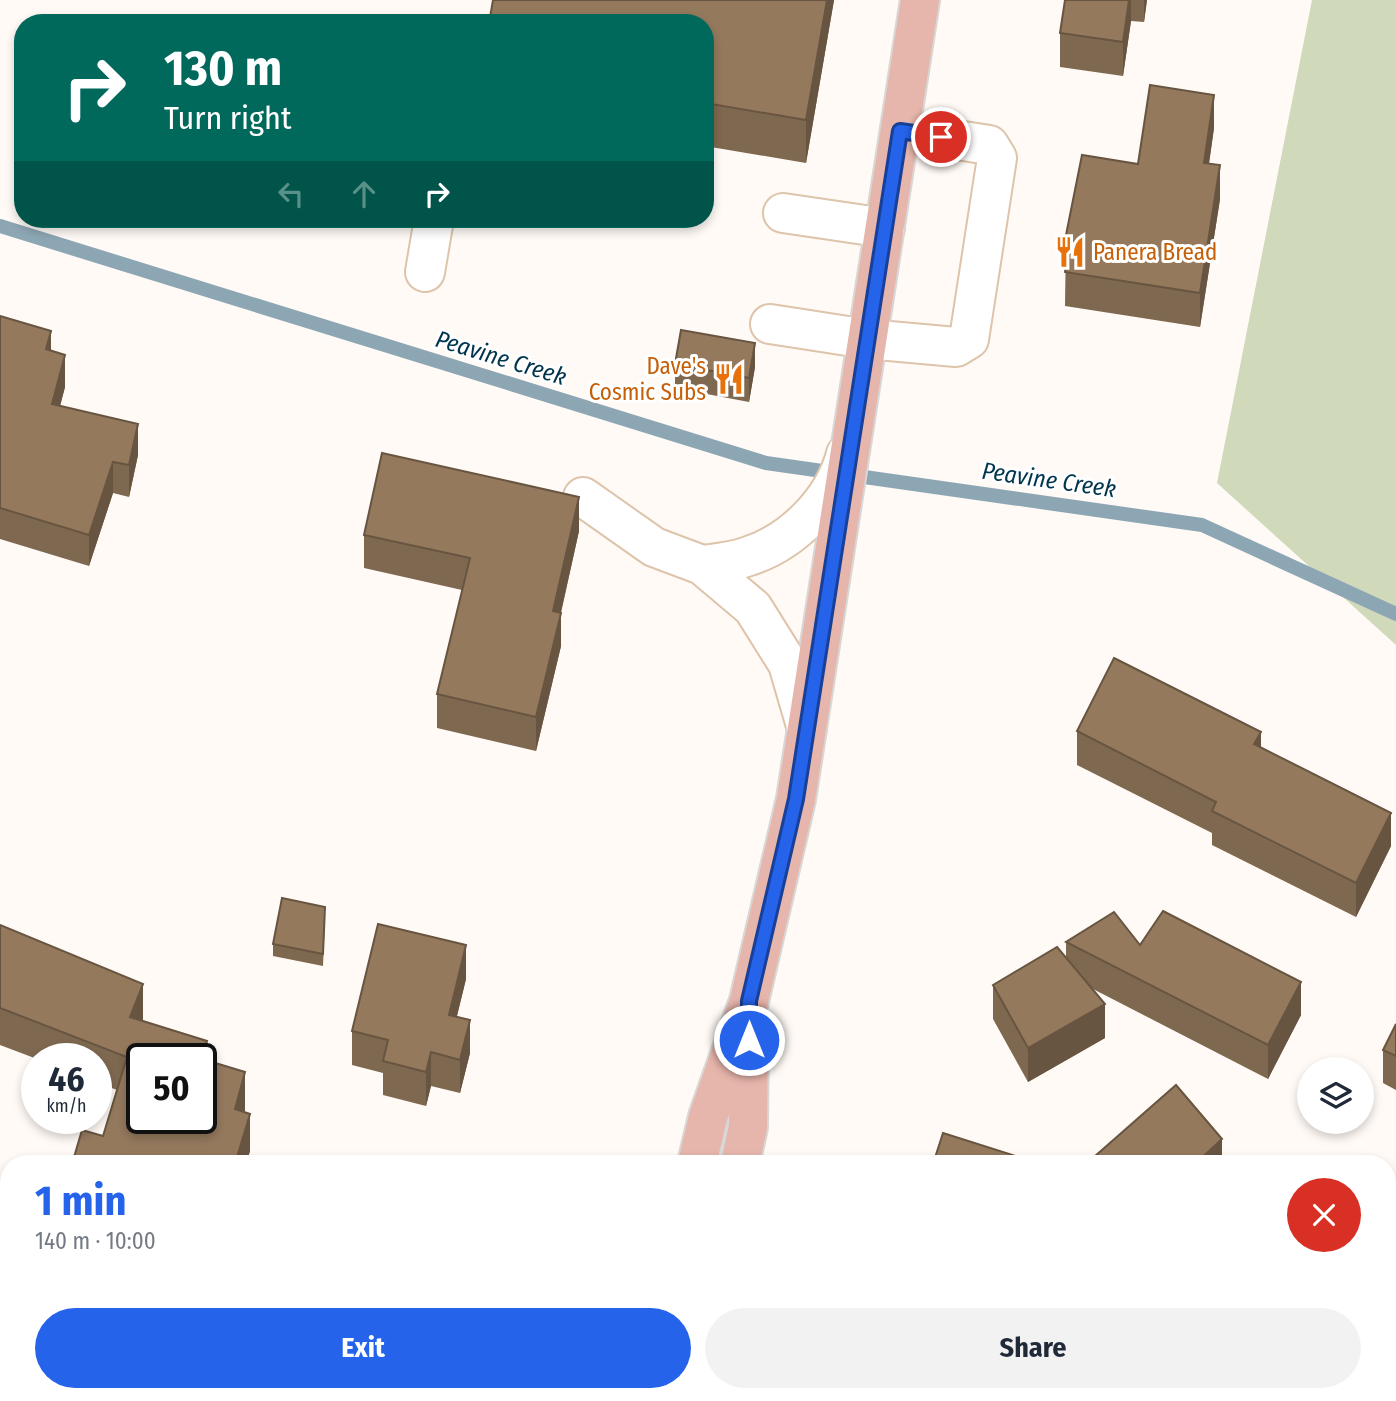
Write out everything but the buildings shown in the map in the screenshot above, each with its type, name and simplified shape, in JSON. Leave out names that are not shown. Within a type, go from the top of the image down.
[{"type":"main road","points":[[699,1155],[708,1117],[749,1001],[796,799],[807,729],[830,508],[853,426],[920,0]]},
{"type":"main road","points":[[742,1155],[748,1127],[749,1001]]},
{"type":"lane","points":[[770,324],[867,339],[956,347],[970,339],[997,158],[989,145],[900,131]]},
{"type":"lane","points":[[782,213],[885,228]]},
{"type":"lane","points":[[425,272],[432,228]]},
{"type":"lane","points":[[583,497],[654,547],[702,565],[752,608],[789,664],[807,729]]},
{"type":"lane","points":[[702,565],[746,557],[786,537],[830,508]]},
{"type":"green space","points":[[1312,0],[1396,0],[1396,645],[1217,483]]},
{"type":"waterway","name":"Peavine Creek","points":[[0,226],[766,463],[1202,525],[1396,614]]},
{"type":"place","name":"Panera Bread","points":[[1070,252]]},
{"type":"place","name":"Dave's Cosmic Subs","points":[[729,379]]},
{"type":"route","points":[[749,1040],[749,1001],[796,799],[900,131],[941,137]]}]
